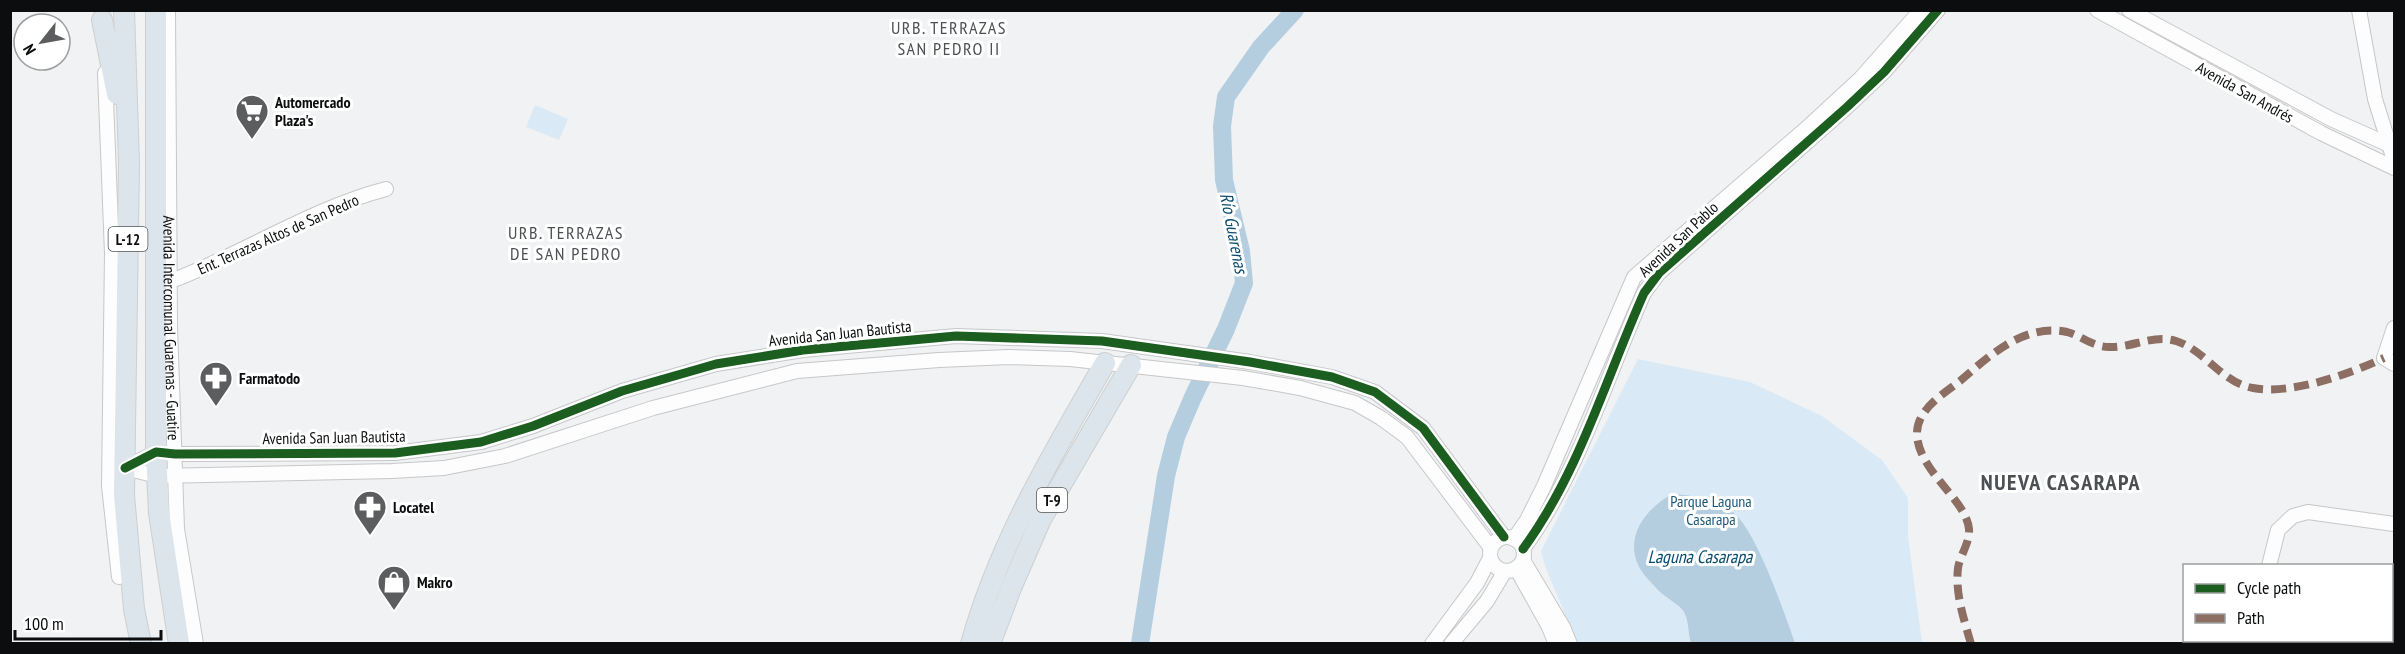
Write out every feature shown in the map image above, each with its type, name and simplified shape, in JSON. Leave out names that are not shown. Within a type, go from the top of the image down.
[{"type":"highway","name":"L-12","points":[[124,10],[129,164],[124,495],[134,609],[141,644]]},
{"type":"highway","name":"Avenida Intercomunal Guarenas - Guatire","points":[[156,10],[166,453],[166,475],[159,513],[175,622],[181,644]]},
{"type":"highway","points":[[102,15],[129,164]]},
{"type":"highway","name":"T-9","points":[[971,644],[978,619],[1015,529],[1042,472],[1105,363]]},
{"type":"highway","name":"T-9","points":[[990,644],[1041,519],[1131,365]]},
{"type":"highway","points":[[124,495],[119,577],[128,644]]},
{"type":"street","name":"Avenida Intercomunal Guarenas - Guatire","points":[[166,453],[172,403],[168,10]]},
{"type":"street","name":"Avenida San Pablo","points":[[1514,554],[1634,277],[1647,264],[1847,107],[1889,57],[1921,10]]},
{"type":"street","name":"Avenida San Pablo","points":[[1889,57],[1938,10]]},
{"type":"street","name":"Avenida San Andrés","points":[[2097,10],[2321,134],[2394,168]]},
{"type":"street","name":"Avenida San Andrés","points":[[2129,10],[2331,119],[2391,146]]},
{"type":"street","points":[[2359,10],[2375,99],[2394,160]]},
{"type":"street","name":"L-12","points":[[102,15],[108,112],[112,255],[109,486],[119,577]]},
{"type":"street","name":"Avenida San Pablo","points":[[1514,554],[1541,521],[1575,458],[1644,293],[1659,273],[1784,156]]},
{"type":"street","name":"Ent. Terrazas Altos de San Pedro","points":[[171,281],[202,269],[292,225],[361,196],[386,189]]},
{"type":"street","points":[[1647,264],[1659,273]]},
{"type":"street","points":[[2389,361],[2394,328]]},
{"type":"street","name":"Avenida San Juan Bautista","points":[[124,468],[166,453],[395,453],[481,442],[533,426],[622,391],[716,364],[803,350],[956,336],[1011,336],[1122,344],[1250,362],[1355,384],[1375,392],[1422,428],[1514,554],[1563,627],[1570,644]]},
{"type":"street","points":[[1122,344],[1131,365]]},
{"type":"street","name":"T-9","points":[[1105,363],[1122,344]]},
{"type":"street","name":"Avenida San Juan Bautista","points":[[124,468],[166,475],[444,468],[505,456],[654,408],[797,371],[939,360],[1009,357],[1070,359],[1242,378],[1300,388],[1355,403],[1381,417],[1407,437],[1490,553],[1496,567],[1514,554]]},
{"type":"street","name":"Avenida Intercomunal Guarenas - Guatire","points":[[166,475],[196,644]]},
{"type":"street","points":[[2270,564],[2278,530],[2293,516],[2308,512],[2394,524]]},
{"type":"street","points":[[1432,644],[1477,583],[1494,542],[1514,554],[1487,601],[1451,644]]},
{"type":"street","name":"Avenida San Juan Bautista","points":[[1514,554],[1556,644]]},
{"type":"green space","points":[[535,105],[568,119],[559,140],[526,127]]},
{"type":"green space","name":"Parque Laguna Casarapa","points":[[1638,359],[1750,382],[1822,416],[1882,460],[1908,498],[1908,536],[1922,643],[1577,643],[1541,551]]},
{"type":"water","name":"Laguna Casarapa","points":[[1672,494],[1716,502],[1737,516],[1754,541],[1762,558],[1795,643],[1691,643],[1684,612],[1659,591],[1641,570],[1634,547],[1635,536],[1645,516]]},
{"type":"waterway","name":"Río Guarenas","points":[[1140,644],[1166,476],[1176,437],[1226,329],[1244,283],[1241,251],[1224,180],[1222,126],[1226,97],[1261,47],[1295,10]]},
{"type":"marked path","points":[[1971,644],[1961,606],[1957,578],[1969,529],[1960,507],[1926,461],[1917,435],[1921,418],[1931,404],[1995,352],[2022,337],[2051,330],[2067,332],[2098,345],[2109,347],[2167,339],[2196,351],[2232,380],[2242,385],[2268,389],[2285,389],[2320,382],[2384,358]]},
{"type":"cycle path","points":[[1523,549],[1543,520],[1576,457],[1644,293],[1659,273],[1847,107],[1884,72],[1938,10]]},
{"type":"cycle path","points":[[125,468],[156,452],[175,454],[395,453],[481,442],[533,426],[622,391],[716,364],[803,350],[956,336],[1102,341],[1250,362],[1332,377],[1375,392],[1423,428],[1504,537]]},
{"type":"place","name":"Automercado Plaza's","points":[[252,140]]},
{"type":"place","name":"Farmatodo","points":[[216,407]]},
{"type":"place","name":"Locatel","points":[[370,536]]},
{"type":"place","name":"Makro","points":[[394,611]]},
{"type":"district","name":"URB. TERRAZAS SAN PEDRO II","points":[[949,37]]},
{"type":"district","name":"URB. TERRAZAS DE SAN PEDRO","points":[[566,242]]},
{"type":"district","name":"NUEVA CASARAPA","points":[[2061,482]]}]
